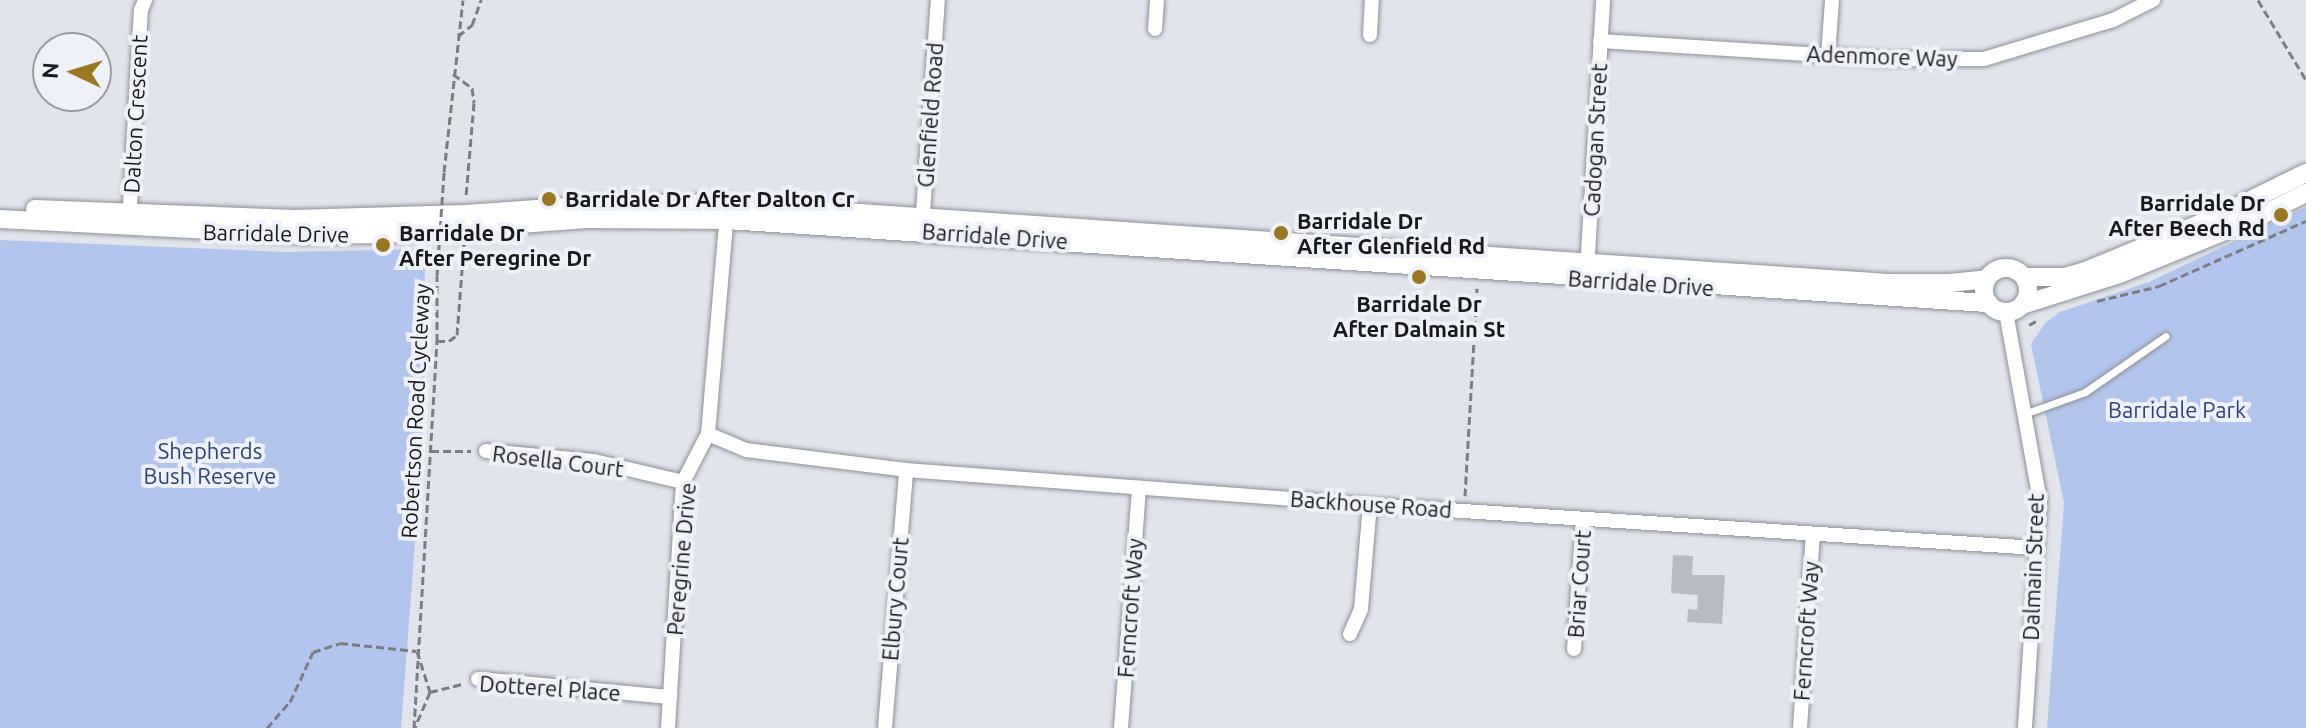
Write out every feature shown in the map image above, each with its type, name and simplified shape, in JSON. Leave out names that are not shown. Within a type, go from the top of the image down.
[{"type":"street","name":"Dalton Crescent","points":[[129,221],[141,10],[145,0]]},
{"type":"street","name":"Glenfield Road","points":[[922,223],[938,0]]},
{"type":"street","points":[[1155,29],[1157,0]]},
{"type":"street","points":[[1370,35],[1372,0]]},
{"type":"street","name":"Cadogan Street","points":[[1587,271],[1603,0]]},
{"type":"street","points":[[1828,55],[1832,0]]},
{"type":"street","name":"Adenmore Way","points":[[1600,41],[1828,55],[1984,59],[2113,20],[2129,5],[2153,0]]},
{"type":"street","points":[[2024,277],[2065,277],[2083,272],[2214,218],[2306,173]]},
{"type":"street","points":[[2014,308],[2028,291],[2024,277],[2014,269],[2002,268],[1987,279],[1984,291],[1988,303],[2014,308],[2122,273],[2254,219],[2306,193]]},
{"type":"street","name":"Barridale Drive","points":[[0,206],[263,235],[371,234],[727,212],[922,223],[1988,303]]},
{"type":"street","name":"Peregrine Drive","points":[[668,728],[683,482],[708,434],[727,212]]},
{"type":"street","name":"Barridale Drive","points":[[0,219],[129,221]]},
{"type":"street","name":"Barridale Drive","points":[[922,223],[1477,272],[1587,271],[1896,283],[1987,279]]},
{"type":"street","name":"Dalmain Street","points":[[2014,308],[2022,415],[2040,501],[2025,728]]},
{"type":"street","name":"Backhouse Road","points":[[708,434],[746,450],[906,470],[1370,505],[2037,548]]},
{"type":"street","name":"Rosella Court","points":[[486,451],[594,461],[683,482]]},
{"type":"street","name":"Elbury Court","points":[[885,728],[906,470]]},
{"type":"street","name":"Ferncroft Way","points":[[1121,728],[1139,488]]},
{"type":"street","points":[[1350,634],[1361,609],[1370,505]]},
{"type":"street","name":"Briar Court","points":[[1574,649],[1583,519]]},
{"type":"street","name":"Ferncroft Way","points":[[1800,728],[1813,534]]},
{"type":"street","name":"Dotterel Place","points":[[478,679],[670,697]]},
{"type":"lane","points":[[2022,415],[2085,392],[2166,336]]},
{"type":"path","name":"Robertson Road Cycleway","points":[[414,728],[444,172],[463,0]]},
{"type":"path","points":[[458,36],[472,25],[481,0]]},
{"type":"path","points":[[2258,0],[2306,80]]},
{"type":"path","points":[[453,74],[472,88],[474,103],[466,203]]},
{"type":"path","points":[[2089,303],[2159,286],[2306,221]]},
{"type":"path","points":[[437,341],[449,341],[457,335],[464,244]]},
{"type":"path","points":[[1464,511],[1477,272]]},
{"type":"path","points":[[2029,325],[2042,316]]},
{"type":"path","name":"Rosella Court","points":[[431,451],[486,451]]},
{"type":"path","points":[[267,728],[290,702],[313,652],[340,643],[417,651],[430,692],[414,728]]},
{"type":"path","name":"Dotterel Place","points":[[430,692],[478,679]]},
{"type":"green space","name":"Barridale Park","points":[[2306,207],[2306,728],[2047,728],[2064,503],[2031,344],[2045,323],[2060,312],[2149,282]]},
{"type":"green space","name":"Shepherds Bush Reserve","points":[[0,240],[285,252],[425,249],[424,424],[401,728],[0,728]]},
{"type":"building","points":[[1673,555],[1693,556],[1692,575],[1725,575],[1722,624],[1687,622],[1688,609],[1697,610],[1698,595],[1671,593]]},
{"type":"place","name":"Barridale Dr After Dalton Cr","points":[[549,199]]},
{"type":"place","name":"Barridale Dr After Beech Rd","points":[[2281,215]]},
{"type":"place","name":"Barridale Dr After Glenfield Rd","points":[[1281,233]]},
{"type":"place","name":"Barridale Dr After Peregrine Dr","points":[[383,245]]},
{"type":"place","name":"Barridale Dr After Dalmain St","points":[[1419,277]]}]
